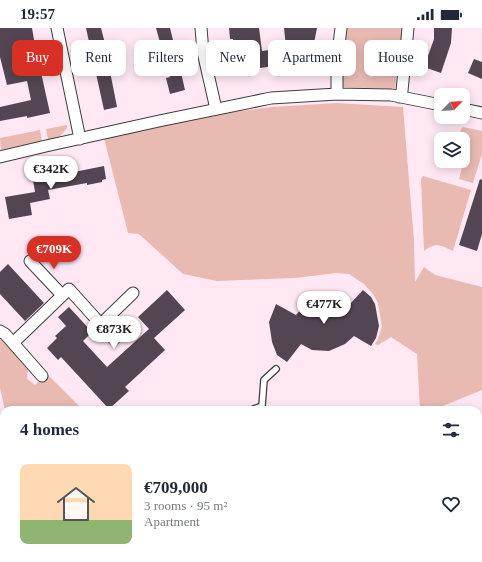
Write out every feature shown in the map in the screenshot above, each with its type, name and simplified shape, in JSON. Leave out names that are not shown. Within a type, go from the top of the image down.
[{"type":"street","points":[[57,28],[80,139]]},
{"type":"street","points":[[201,28],[203,52],[216,109]]},
{"type":"street","points":[[336,94],[341,28]]},
{"type":"street","points":[[399,96],[402,91],[408,28]]},
{"type":"street","points":[[0,158],[80,139],[271,98],[336,94],[391,95],[434,104]]},
{"type":"street","points":[[470,111],[482,113]]},
{"type":"street","points":[[30,261],[62,295]]},
{"type":"street","points":[[13,343],[69,289],[114,338]]},
{"type":"street","points":[[101,324],[133,293]]},
{"type":"street","points":[[0,331],[5,334],[42,376]]},
{"type":"lane","points":[[262,406],[264,380],[276,369]]},
{"type":"shaded area","points":[[346,28],[402,28],[401,40],[364,40],[364,76],[396,76],[395,89],[342,87],[343,76],[356,76],[356,40],[345,40]]},
{"type":"shaded area","points":[[337,103],[403,107],[414,241],[415,282],[424,267],[435,275],[482,287],[482,390],[443,406],[420,406],[417,354],[391,337],[378,345],[375,344],[382,327],[378,303],[373,294],[364,284],[349,274],[336,273],[295,278],[217,281],[183,274],[139,234],[128,233],[104,138],[217,114],[272,107]]},
{"type":"shaded area","points":[[67,125],[67,128],[60,136],[48,140],[46,129]]},
{"type":"shaded area","points":[[463,127],[482,131],[482,154],[473,183],[459,179],[462,168],[470,168],[470,132],[460,132]]},
{"type":"shaded area","points":[[40,130],[42,141],[1,150],[0,138]]},
{"type":"shaded area","points":[[423,176],[471,190],[453,251],[445,247],[435,245],[424,251],[421,179]]},
{"type":"shaded area","points":[[0,338],[4,339],[28,368],[27,379],[35,385],[47,374],[79,406],[4,406],[0,388]]},
{"type":"building","points":[[0,28],[32,28],[34,40],[12,40],[12,76],[42,76],[50,113],[27,118],[27,116],[0,121],[0,107],[31,100],[27,81],[7,85],[0,57]]},
{"type":"building","points":[[86,28],[101,28],[104,40],[89,40]]},
{"type":"building","points":[[156,28],[170,28],[173,40],[159,40]]},
{"type":"building","points":[[229,28],[259,28],[262,51],[268,50],[268,67],[260,68],[260,40],[230,39]]},
{"type":"building","points":[[284,28],[317,28],[315,40],[285,40]]},
{"type":"building","points":[[434,28],[452,28],[451,43],[441,73],[428,68],[428,56],[434,39]]},
{"type":"building","points":[[474,59],[482,62],[482,79],[468,73]]},
{"type":"building","points":[[97,76],[111,76],[117,107],[104,110]]},
{"type":"building","points":[[182,76],[185,90],[170,94],[166,78]]},
{"type":"building","points":[[104,166],[106,179],[102,180],[102,182],[87,185],[87,183],[48,190],[50,199],[30,203],[32,215],[9,219],[5,197],[35,192],[33,180],[57,176],[56,174]]},
{"type":"building","points":[[480,179],[482,180],[482,234],[477,251],[459,245]]},
{"type":"building","points":[[8,264],[44,303],[25,321],[0,294],[0,272]]},
{"type":"building","points":[[167,290],[185,310],[154,338],[165,350],[125,387],[129,391],[112,406],[106,406],[61,357],[58,360],[47,348],[57,338],[55,336],[66,326],[58,317],[69,307],[92,332],[83,341],[107,367],[149,329],[138,317]]},
{"type":"building","points":[[363,290],[371,297],[375,304],[379,326],[376,338],[371,346],[354,336],[345,344],[329,351],[312,350],[301,344],[287,362],[277,355],[272,342],[269,322],[276,304],[296,315],[304,306],[326,299],[339,300],[349,305]]}]
